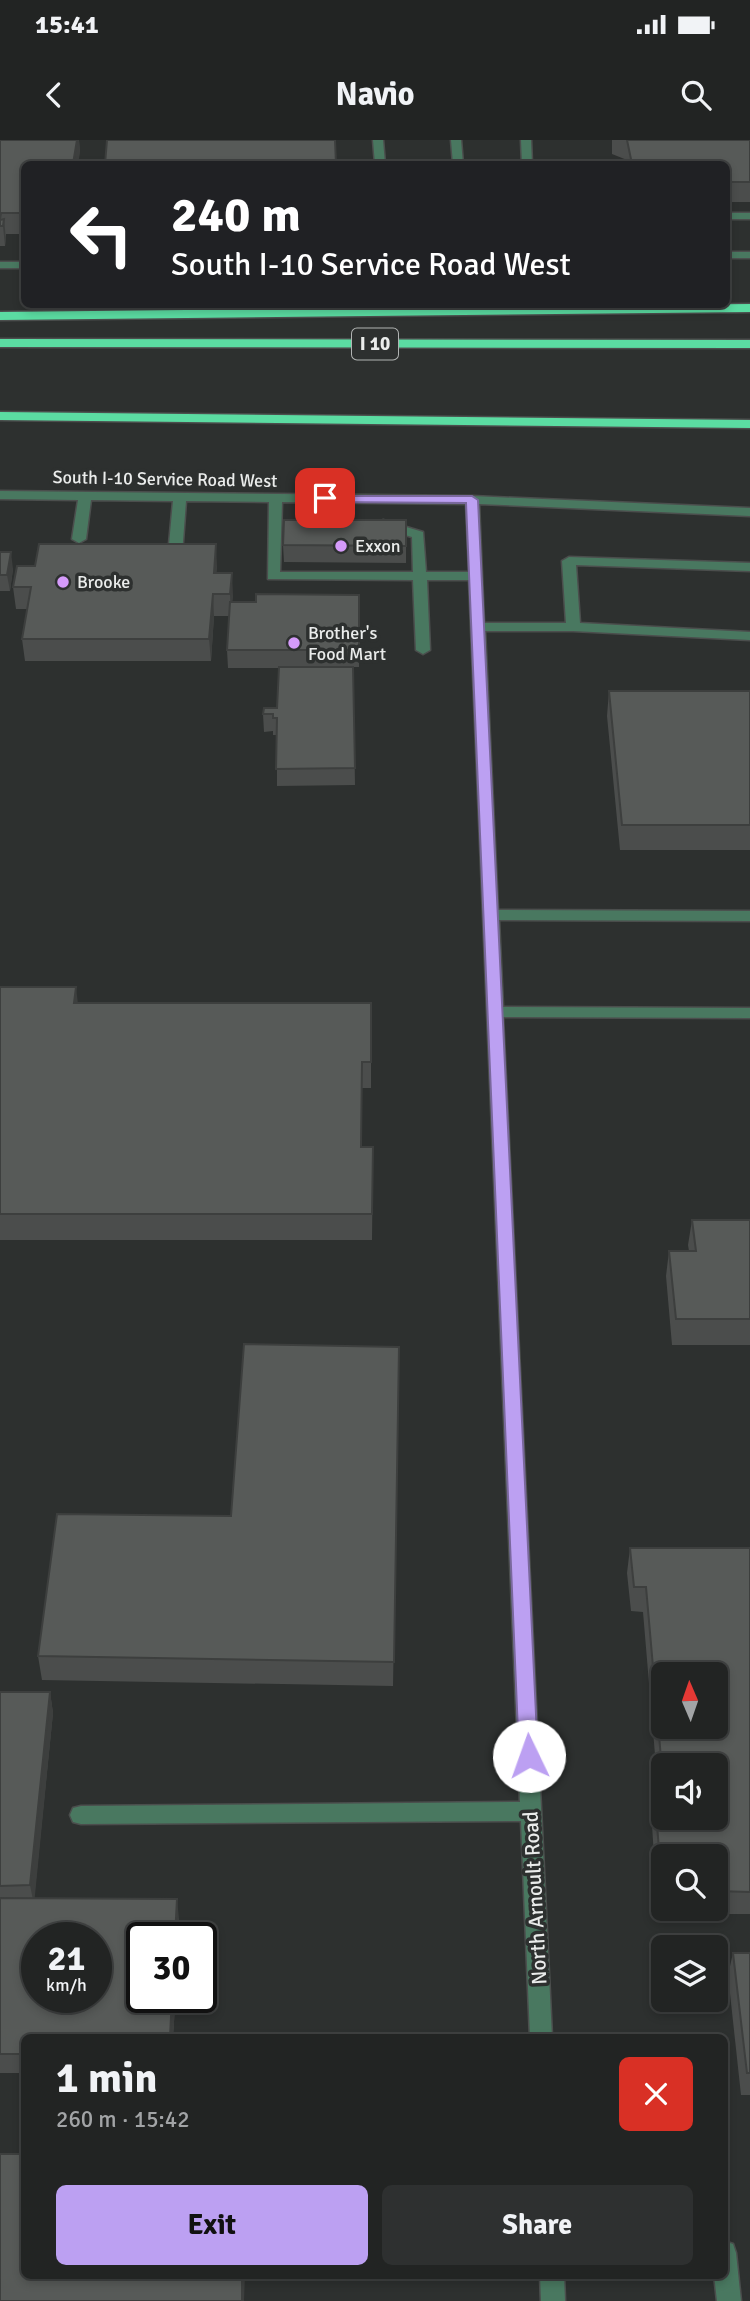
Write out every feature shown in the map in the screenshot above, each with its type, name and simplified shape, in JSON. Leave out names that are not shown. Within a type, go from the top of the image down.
[{"type":"highway","points":[[730,296],[750,295]]},
{"type":"highway","points":[[0,306],[21,306]]},
{"type":"highway","points":[[0,316],[750,308]]},
{"type":"highway","name":"I 10","points":[[0,343],[750,344]]},
{"type":"highway","points":[[0,416],[750,424]]},
{"type":"highway","points":[[476,422],[750,437]]},
{"type":"street","points":[[378,140],[380,161]]},
{"type":"street","points":[[456,140],[458,161]]},
{"type":"street","points":[[526,140],[527,161]]},
{"type":"street","points":[[730,216],[750,216]]},
{"type":"street","points":[[730,255],[750,255]]},
{"type":"street","points":[[0,265],[21,265]]},
{"type":"street","name":"South I-10 Service Road West","points":[[0,495],[472,500],[750,512]]},
{"type":"street","points":[[79,538],[85,496]]},
{"type":"street","points":[[175,555],[180,497]]},
{"type":"street","points":[[276,498],[281,522],[272,576],[315,569],[382,569],[421,575],[476,576]]},
{"type":"street","name":"North Arnoult Road","points":[[472,500],[541,2034]]},
{"type":"street","points":[[380,537],[373,522],[418,535],[423,650]]},
{"type":"street","points":[[573,627],[569,561],[750,568]]},
{"type":"street","points":[[478,627],[573,627],[750,636]]},
{"type":"street","points":[[491,915],[750,916]]},
{"type":"street","points":[[495,1012],[750,1013]]},
{"type":"street","points":[[81,1815],[531,1811]]},
{"type":"street","points":[[552,2279],[553,2301]]},
{"type":"street","points":[[727,2279],[729,2301]]},
{"type":"building","points":[[0,140],[77,140],[74,161],[21,161],[21,213],[1,213],[0,219]]},
{"type":"building","points":[[107,140],[335,140],[336,161],[105,161]]},
{"type":"building","points":[[627,140],[750,140],[750,182],[730,182],[730,161],[631,161]]},
{"type":"building","points":[[284,520],[406,520],[406,546],[283,545]]},
{"type":"building","points":[[39,544],[216,544],[214,573],[232,573],[230,594],[213,594],[209,639],[22,639],[31,587],[13,587],[17,566],[35,566]]},
{"type":"building","points":[[0,552],[11,552],[7,575],[0,575]]},
{"type":"building","name":"Brother's Food Mart","points":[[256,594],[359,595],[359,650],[227,650],[230,602],[256,602]]},
{"type":"building","points":[[279,667],[353,667],[355,768],[276,769],[277,718],[273,718],[273,714],[263,714],[264,708],[277,708]]},
{"type":"building","points":[[609,691],[750,691],[750,825],[622,825]]},
{"type":"building","points":[[0,987],[76,987],[74,1003],[371,1003],[371,1062],[362,1062],[361,1147],[373,1147],[372,1214],[0,1214]]},
{"type":"building","points":[[692,1220],[750,1220],[750,1319],[676,1319],[669,1251],[696,1251]]},
{"type":"building","points":[[244,1344],[399,1347],[394,1662],[38,1656],[57,1514],[231,1516]]},
{"type":"building","points":[[630,1548],[750,1548],[750,1892],[728,1891],[728,1844],[659,1844],[657,1830],[728,1830],[728,1753],[661,1753],[659,1740],[728,1740],[728,1662],[653,1662],[646,1587],[634,1587]]},
{"type":"building","points":[[0,1692],[50,1692],[30,1885],[0,1886]]},
{"type":"building","points":[[0,1898],[177,1899],[176,1922],[126,1922],[126,2013],[171,2013],[170,2034],[21,2034],[21,2054],[0,2054]]},
{"type":"building","points":[[733,1953],[750,1953],[750,2073],[747,2073]]},
{"type":"building","points":[[0,2154],[21,2154],[21,2279],[242,2279],[242,2301],[0,2301]]},
{"type":"place","name":"Exxon","points":[[341,546]]},
{"type":"place","name":"Brooke","points":[[63,582]]},
{"type":"place","name":"Brother's Food Mart","points":[[294,643]]},
{"type":"route","points":[[325,498],[472,500],[529,1756]]}]
